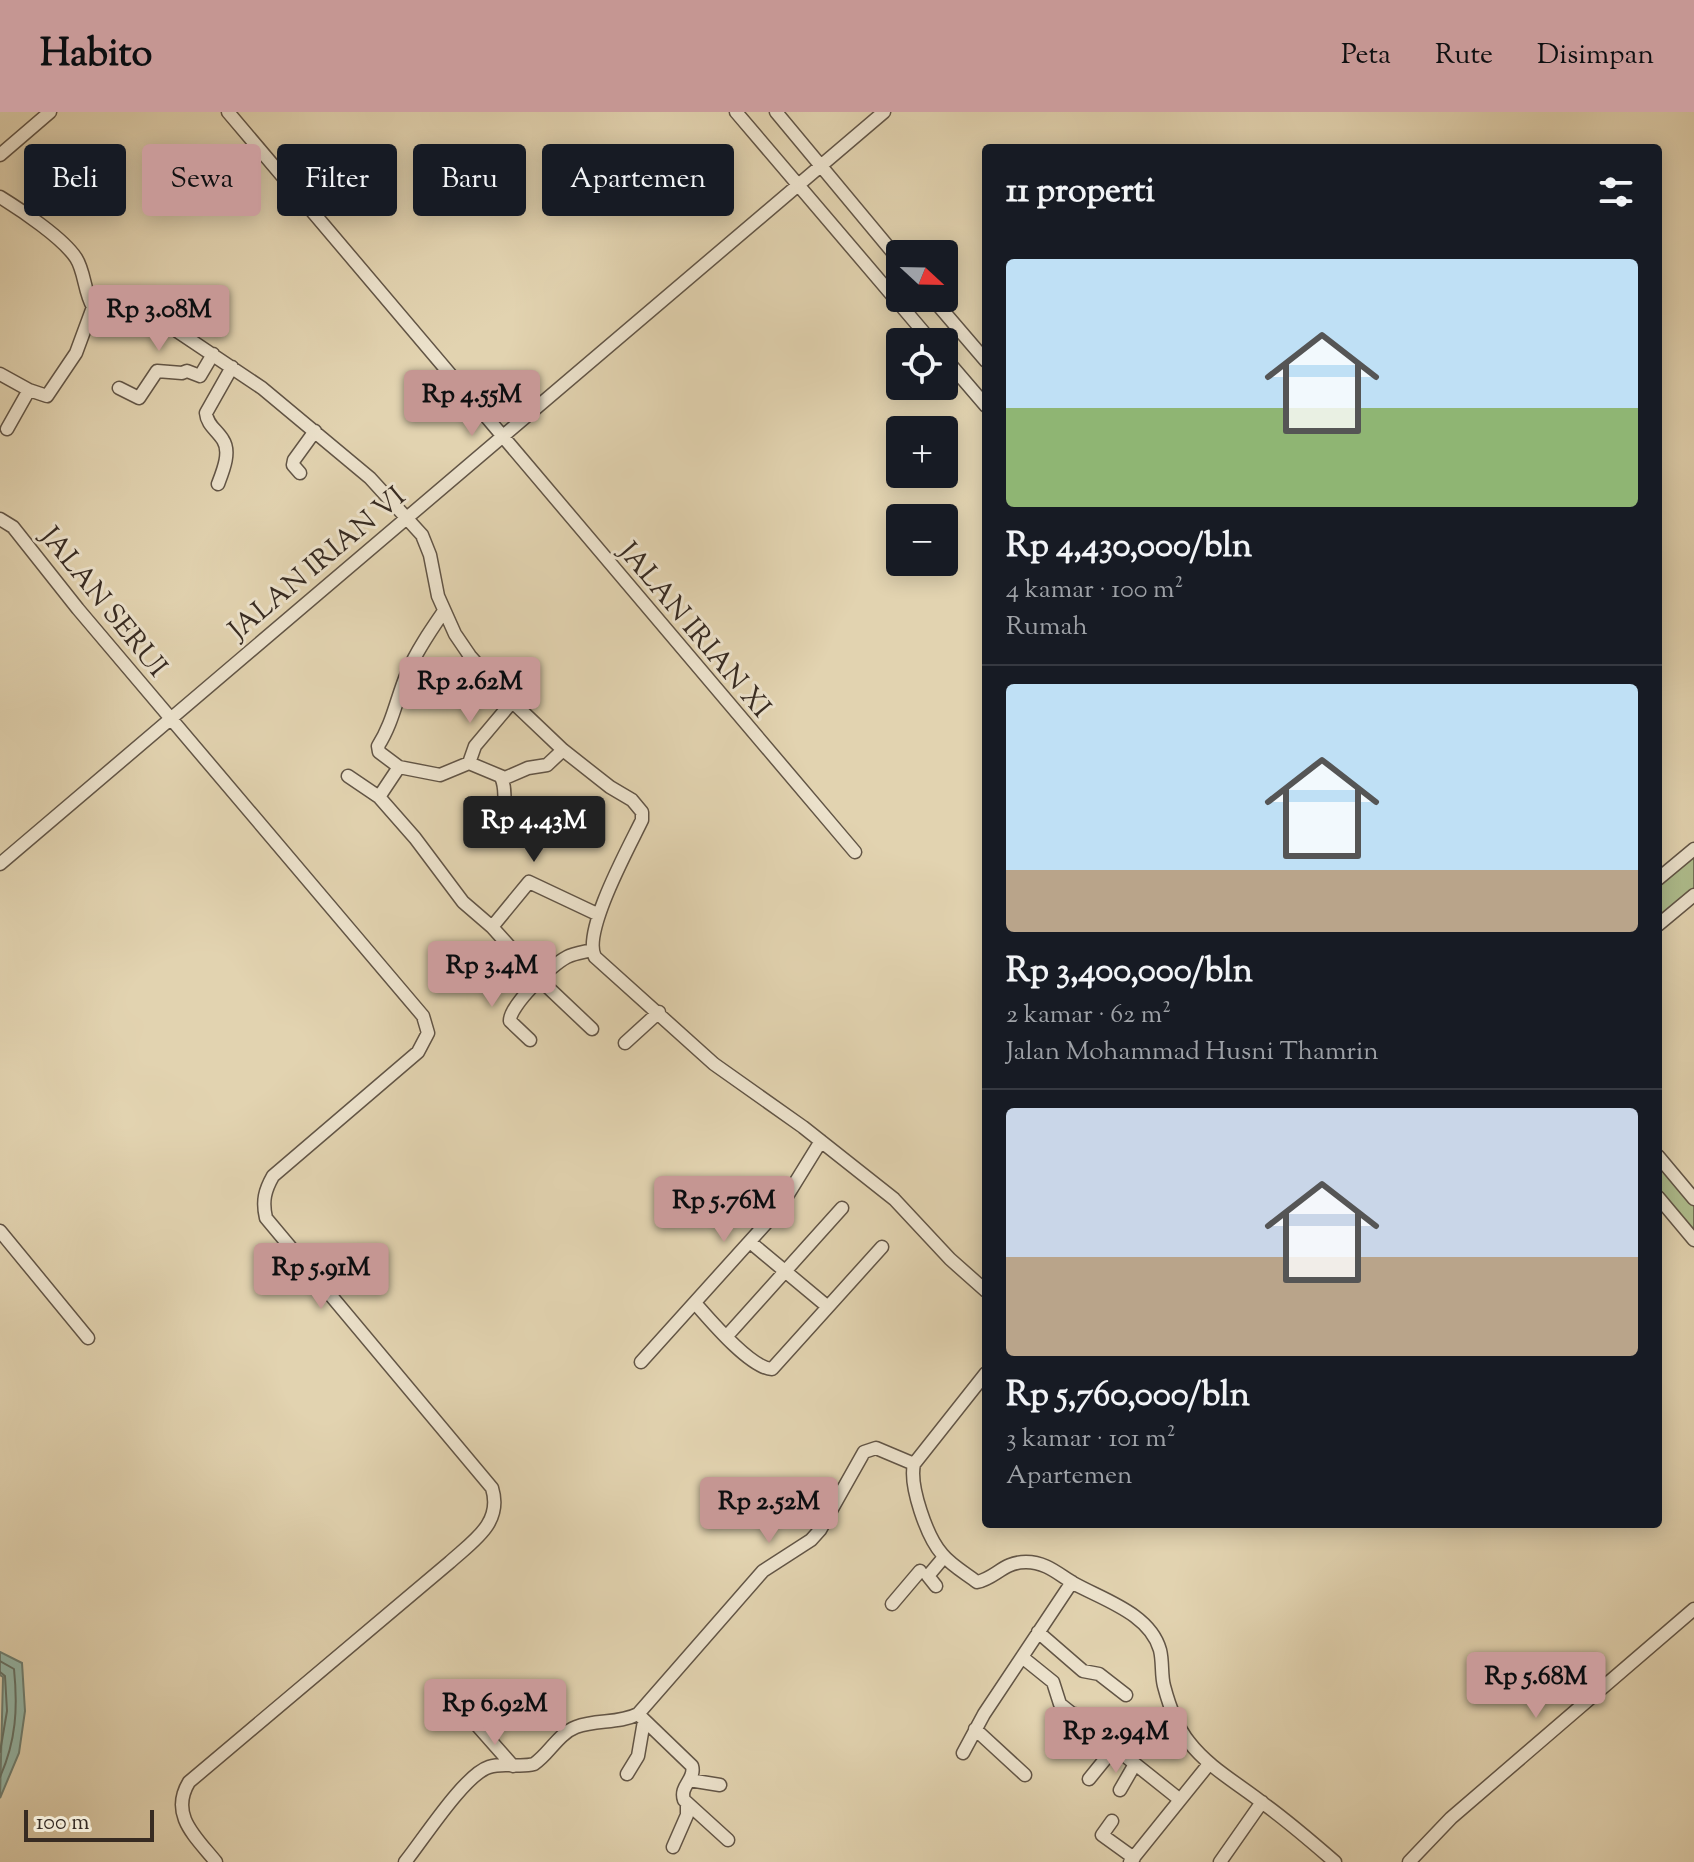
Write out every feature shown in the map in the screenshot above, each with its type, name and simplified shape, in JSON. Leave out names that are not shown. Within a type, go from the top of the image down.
[{"type":"street","points":[[0,155],[50,112]]},
{"type":"street","name":"JALAN IRIAN XI","points":[[228,112],[855,852]]},
{"type":"street","points":[[736,112],[920,328]]},
{"type":"street","points":[[776,112],[886,244]]},
{"type":"street","name":"JALAN IRIAN VI","points":[[0,864],[884,112]]},
{"type":"street","points":[[0,197],[73,254],[93,307],[114,318],[167,325],[213,354],[315,431],[370,478],[407,516],[426,541],[432,575],[444,611],[470,656],[512,702],[563,750],[632,800],[642,812],[642,820],[599,915],[592,950],[601,965],[659,1012],[714,1064],[821,1141],[894,1199],[950,1259],[982,1287]]},
{"type":"street","points":[[0,374],[43,396],[51,393],[76,353],[93,307]]},
{"type":"street","points":[[944,312],[982,356]]},
{"type":"street","points":[[119,388],[139,398],[157,371],[187,371],[200,376],[213,354]]},
{"type":"street","points":[[218,484],[225,462],[226,444],[206,416],[209,405],[232,367]]},
{"type":"street","points":[[958,373],[982,401]]},
{"type":"street","points":[[7,429],[29,390]]},
{"type":"street","points":[[300,473],[293,465],[294,460],[315,431]]},
{"type":"street","name":"JALAN SERUI","points":[[0,519],[13,527],[427,1023],[428,1033],[418,1052],[273,1176],[264,1198],[264,1208],[266,1218],[492,1488],[493,1519],[450,1562],[189,1782],[181,1800],[183,1820],[216,1862]]},
{"type":"street","points":[[444,611],[409,669],[394,705],[390,726],[378,746],[379,752],[399,767],[440,775],[469,763],[501,777],[507,788],[503,804],[507,811],[514,816],[529,807],[560,833]]},
{"type":"street","points":[[469,763],[475,746],[512,702]]},
{"type":"street","points":[[501,777],[547,765],[563,750]]},
{"type":"street","points":[[379,797],[399,767]]},
{"type":"street","points":[[348,776],[379,797],[415,838],[457,896],[492,927],[538,978],[592,1029]]},
{"type":"street","points":[[1662,876],[1694,849]]},
{"type":"street","points":[[492,927],[529,882],[599,915]]},
{"type":"street","points":[[1662,922],[1694,895]]},
{"type":"street","points":[[530,1040],[510,1021],[513,1009],[538,978],[567,957],[592,950]]},
{"type":"street","points":[[455,959],[472,966],[538,978]]},
{"type":"street","points":[[625,1043],[659,1012]]},
{"type":"street","points":[[641,1362],[779,1209],[821,1141]]},
{"type":"street","points":[[1662,1161],[1694,1199]]},
{"type":"street","points":[[1662,1202],[1694,1240]]},
{"type":"street","points":[[726,1337],[842,1208]]},
{"type":"street","points":[[0,1231],[88,1338]]},
{"type":"street","points":[[750,1242],[828,1307]]},
{"type":"street","points":[[695,1303],[726,1337],[765,1368],[772,1369],[882,1247]]},
{"type":"street","points":[[982,1378],[914,1464],[913,1488],[934,1544],[944,1557],[977,1582],[1007,1564],[1028,1562],[1049,1565],[1072,1582],[1130,1613],[1148,1629],[1160,1650],[1164,1685],[1180,1729],[1209,1764],[1262,1802],[1335,1862]]},
{"type":"street","points":[[627,1774],[639,1753],[641,1718],[763,1571],[811,1540],[820,1530],[864,1452],[876,1448],[914,1464]]},
{"type":"street","points":[[892,1604],[944,1557]]},
{"type":"street","points":[[963,1753],[975,1729],[1072,1582]]},
{"type":"street","points":[[1409,1862],[1451,1818],[1694,1609]]},
{"type":"street","points":[[1038,1632],[1083,1671],[1099,1674],[1126,1695]]},
{"type":"street","points":[[1022,1657],[1053,1682],[1060,1704],[1179,1799]]},
{"type":"street","points":[[1058,1736],[1074,1714]]},
{"type":"street","points":[[405,1862],[475,1775],[488,1767],[536,1763],[564,1735],[578,1726],[641,1718]]},
{"type":"street","points":[[641,1718],[692,1766],[694,1771],[682,1795],[687,1804],[728,1840]]},
{"type":"street","points":[[475,1723],[513,1766]]},
{"type":"street","points":[[975,1729],[1025,1775]]},
{"type":"street","points":[[1089,1779],[1115,1747]]},
{"type":"street","points":[[1120,1790],[1135,1764]]},
{"type":"street","points":[[1112,1821],[1102,1835],[1132,1860],[1209,1764]]},
{"type":"street","points":[[689,1780],[720,1785]]},
{"type":"street","points":[[1220,1862],[1262,1802]]},
{"type":"street","points":[[673,1847],[687,1815],[687,1804]]},
{"type":"green space","points":[[1694,849],[1694,894],[1662,921],[1662,876]]},
{"type":"green space","points":[[1662,1161],[1694,1199],[1694,1240],[1662,1202]]},
{"type":"water","points":[[0,1652],[22,1663],[25,1711],[19,1753],[0,1798],[3,1677],[0,1675]]}]
